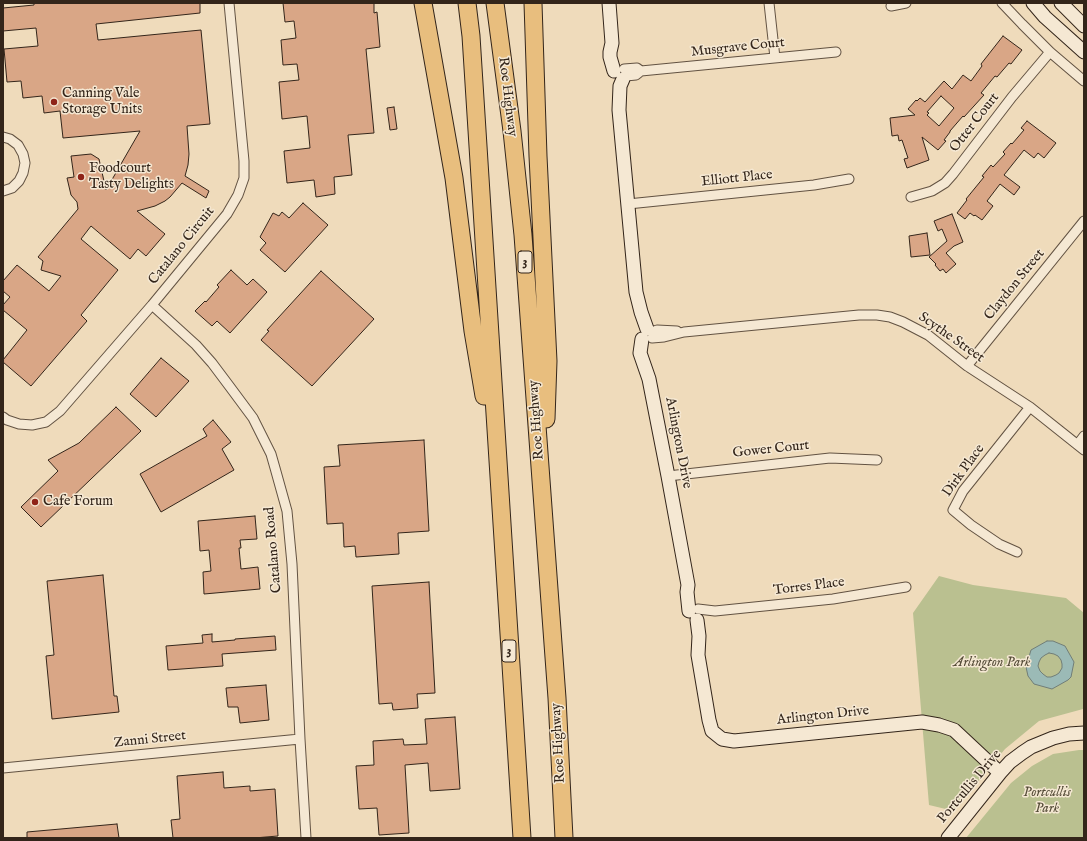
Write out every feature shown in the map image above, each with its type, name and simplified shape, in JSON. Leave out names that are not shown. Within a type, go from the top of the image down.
[{"type":"highway","points":[[423,3],[454,178],[473,331],[499,488]]},
{"type":"highway","name":"3","points":[[467,3],[471,36],[522,838]]},
{"type":"highway","name":"Roe Highway","points":[[495,3],[512,131],[523,235],[557,698],[564,838]]},
{"type":"highway","points":[[533,3],[538,156],[548,361],[544,521]]},
{"type":"street","name":"Catalano Circuit","points":[[3,417],[18,424],[32,425],[46,422],[60,411],[152,305],[227,214],[238,195],[244,178],[244,161],[230,3]]},
{"type":"street","name":"Arlington Drive","points":[[609,3],[612,42],[610,57],[620,74],[619,110],[636,292],[636,317],[637,324],[647,335],[649,379],[688,585],[687,592],[694,614],[694,642],[698,655],[712,731],[722,739],[734,742],[922,722],[939,724],[954,730],[1000,773]]},
{"type":"street","points":[[769,3],[775,58]]},
{"type":"street","points":[[892,6],[906,3]]},
{"type":"street","points":[[1002,3],[1050,52],[1084,81]]},
{"type":"street","points":[[1033,3],[1084,52]]},
{"type":"street","points":[[1061,3],[1084,26]]},
{"type":"street","name":"Musgrave Court","points":[[620,74],[636,75],[641,71],[836,52]]},
{"type":"street","name":"Otter Court","points":[[911,197],[932,191],[945,183],[1012,97],[1050,52]]},
{"type":"street","points":[[3,137],[10,139],[18,145],[23,154],[25,163],[23,173],[19,181],[12,188],[3,191]]},
{"type":"street","name":"Elliott Place","points":[[628,204],[814,185],[849,179]]},
{"type":"street","name":"Claydon Street","points":[[968,366],[1084,221]]},
{"type":"street","name":"Catalano Road","points":[[152,305],[212,363],[253,418],[271,454],[287,511],[292,564],[306,838]]},
{"type":"street","name":"Scythe Street","points":[[647,335],[664,337],[684,332],[859,315],[877,315],[896,319],[928,335],[968,366],[1030,407],[1081,447]]},
{"type":"street","name":"Dirk Place","points":[[1017,552],[999,544],[970,525],[953,510],[964,491],[1030,407]]},
{"type":"street","points":[[1081,447],[1084,436]]},
{"type":"street","name":"Gower Court","points":[[668,476],[830,458],[877,460]]},
{"type":"street","name":"Torres Place","points":[[694,614],[708,615],[715,611],[833,599],[906,587]]},
{"type":"street","name":"Portcullis Drive","points":[[948,838],[1010,762],[1040,743],[1064,735],[1084,733]]},
{"type":"street","name":"Zanni Street","points":[[3,768],[300,739]]},
{"type":"green space","name":"Arlington Park","points":[[939,576],[973,585],[1066,598],[1084,613],[1084,708],[1039,721],[1005,749],[954,811],[929,805],[913,613]]},
{"type":"green space","name":"Portcullis Park","points":[[1084,750],[1084,838],[966,838],[1011,783],[1032,766],[1053,754]]},
{"type":"water","points":[[1047,641],[1053,641],[1065,646],[1074,662],[1071,677],[1052,689],[1034,684],[1028,676],[1026,667],[1031,650]],"holes":[[[1049,653],[1054,654],[1061,660],[1062,668],[1056,675],[1047,677],[1040,671],[1038,666],[1039,662],[1045,655]]]},
{"type":"building","points":[[34,3],[200,3],[200,13],[96,24],[98,40],[201,30],[210,124],[187,126],[189,154],[185,176],[209,191],[206,198],[182,183],[165,201],[155,206],[137,211],[165,234],[146,256],[138,249],[130,259],[91,226],[81,239],[118,270],[81,315],[87,321],[31,386],[3,362],[27,330],[3,310],[3,305],[10,297],[3,291],[3,281],[17,265],[49,291],[61,276],[41,270],[43,261],[38,257],[78,209],[77,202],[71,195],[67,178],[74,177],[71,156],[91,154],[99,159],[106,190],[140,131],[63,138],[60,111],[44,113],[42,96],[23,98],[21,81],[7,82],[4,49],[38,46],[36,28],[3,31],[3,8],[34,5]]},
{"type":"building","points":[[283,3],[374,3],[374,13],[377,12],[380,47],[366,49],[374,133],[348,135],[352,175],[334,177],[335,194],[316,197],[314,180],[287,183],[284,151],[310,148],[307,116],[282,119],[279,82],[299,80],[297,64],[283,65],[281,40],[296,38],[294,21],[285,22]]},
{"type":"building","points":[[1003,36],[1022,50],[1011,64],[1009,63],[997,77],[995,76],[981,93],[984,95],[950,131],[944,140],[946,141],[938,150],[922,137],[929,160],[907,168],[904,159],[908,158],[902,140],[899,141],[898,135],[892,136],[890,118],[915,115],[908,109],[916,100],[917,101],[920,98],[925,102],[944,81],[952,89],[963,75],[971,81],[982,66],[981,64]],"holes":[[[941,96],[954,108],[939,126],[927,115],[929,113],[927,112]]]},
{"type":"building","points":[[394,107],[397,129],[390,130],[387,108]]},
{"type":"building","points":[[1027,121],[1056,143],[1044,158],[1038,153],[1034,158],[1024,150],[1004,175],[1020,187],[1014,195],[1000,184],[987,201],[993,206],[982,220],[970,213],[965,219],[957,213],[967,200],[966,199],[984,177],[982,176],[991,165],[993,167],[1005,154],[1003,152],[1024,130],[1021,128]]},
{"type":"building","points":[[303,203],[328,225],[285,272],[260,250],[266,243],[260,237],[273,213],[279,216],[282,212],[289,218]]},
{"type":"building","points":[[952,214],[963,242],[954,246],[946,253],[956,264],[946,273],[943,269],[940,271],[929,257],[947,241],[942,229],[938,231],[934,221]]},
{"type":"building","points":[[927,233],[930,255],[911,257],[909,236]]},
{"type":"building","points":[[231,270],[247,285],[253,279],[267,292],[230,333],[217,321],[212,326],[195,311],[205,301],[206,302],[219,287],[217,285]]},
{"type":"building","points":[[321,271],[374,319],[312,386],[261,340],[269,331],[267,330]]},
{"type":"building","points":[[161,358],[189,381],[156,417],[130,394]]},
{"type":"building","points":[[116,407],[141,431],[41,527],[21,507],[58,471],[48,460],[79,443]]},
{"type":"building","points":[[213,420],[231,442],[222,449],[234,470],[161,512],[140,474],[207,436],[203,429]]},
{"type":"building","points":[[424,440],[429,531],[398,533],[399,554],[356,557],[355,546],[344,547],[343,523],[327,524],[324,467],[340,466],[338,445]]},
{"type":"building","points":[[255,516],[257,539],[240,540],[241,548],[239,548],[241,569],[258,567],[260,589],[204,594],[203,572],[211,571],[209,550],[200,551],[198,521]]},
{"type":"building","points":[[103,575],[114,696],[117,696],[119,712],[52,719],[46,656],[54,655],[47,581]]},
{"type":"building","points":[[429,582],[435,693],[417,694],[418,708],[393,710],[392,703],[379,704],[372,586]]},
{"type":"building","points":[[212,634],[212,642],[275,636],[276,650],[222,654],[223,666],[168,670],[166,646],[203,643],[202,635]]},
{"type":"building","points":[[266,685],[269,720],[240,723],[238,707],[228,707],[226,688]]},
{"type":"building","points":[[455,717],[460,789],[430,791],[428,763],[405,765],[409,833],[379,835],[377,808],[359,809],[356,766],[374,765],[373,741],[403,739],[404,745],[427,744],[425,719]]},
{"type":"building","points":[[223,772],[224,788],[250,786],[250,791],[275,789],[278,836],[254,838],[173,838],[171,820],[180,819],[177,776]]},
{"type":"building","points":[[117,824],[119,838],[27,838],[27,832]]},
{"type":"place","name":"Canning Vale Storage Units","points":[[54,102]]},
{"type":"place","name":"Foodcourt Tasty Delights","points":[[81,177]]},
{"type":"place","name":"Cafe Forum","points":[[35,502]]}]
